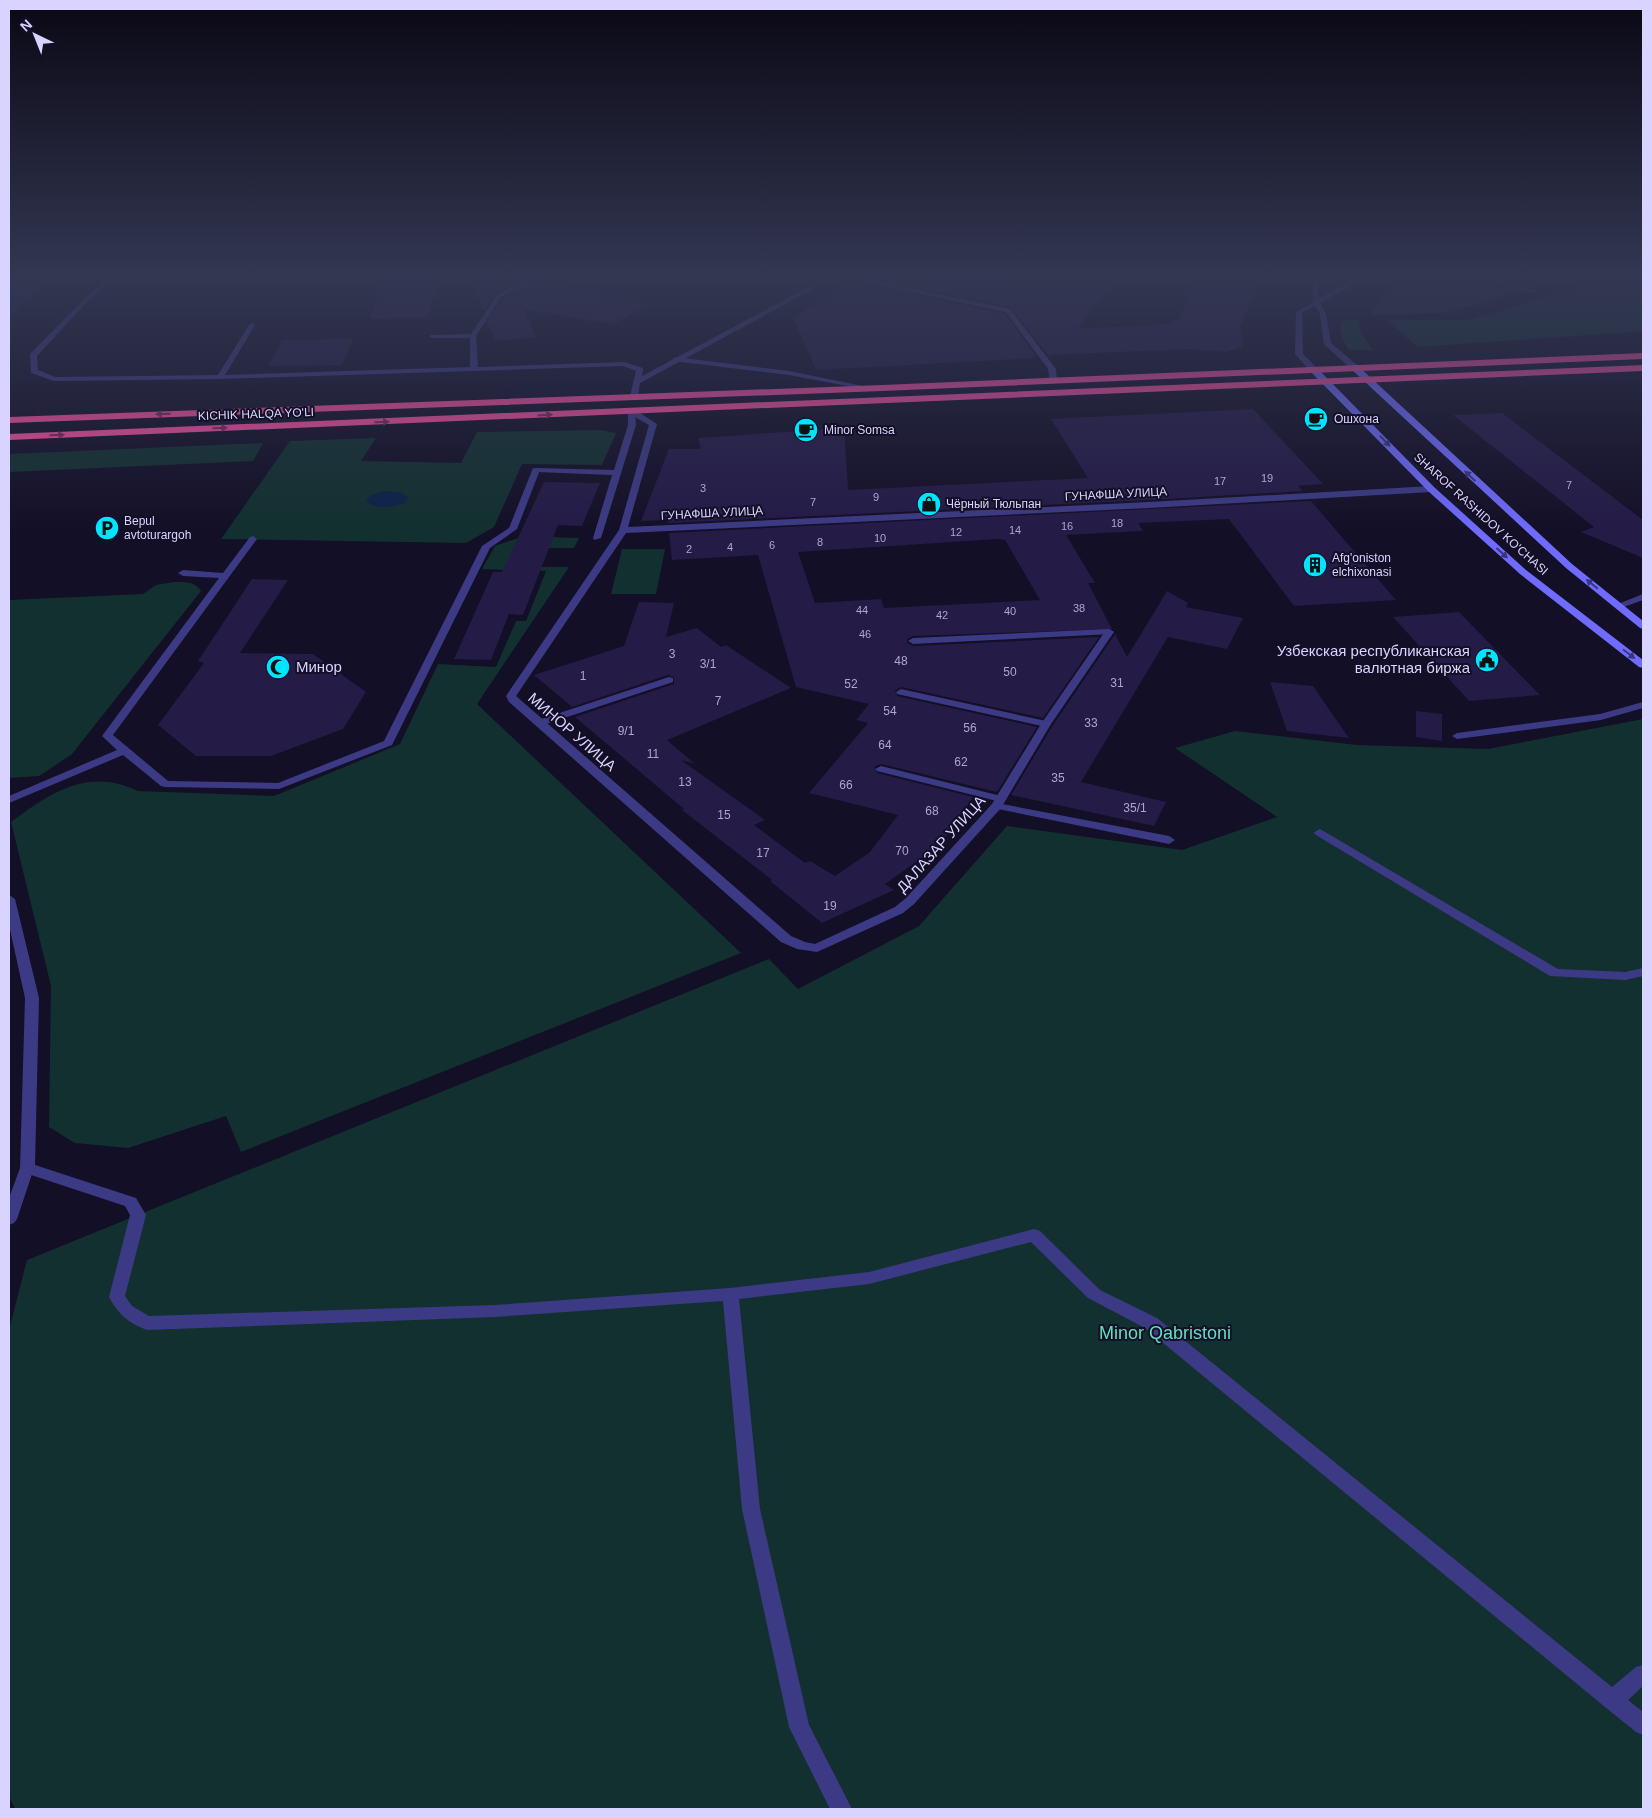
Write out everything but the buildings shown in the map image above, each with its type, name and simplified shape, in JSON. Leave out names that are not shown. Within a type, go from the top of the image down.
[{"type":"highway","name":"KICHIK HALQA YO'LI","points":[[9,420],[869,388],[1520,361]]},
{"type":"highway","name":"KICHIK HALQA YO'LI","points":[[9,437],[1643,370]]},
{"type":"highway","points":[[483,418],[484,401]]},
{"type":"main road","name":"SHAROF RASHIDOV KO'CHASI","points":[[1354,368],[1526,526],[1643,626]]},
{"type":"main road","name":"SHAROF RASHIDOV KO'CHASI","points":[[1313,369],[1431,489],[1524,572],[1643,665]]},
{"type":"street","points":[[33,361],[34,372],[54,379],[220,377],[624,364],[640,370],[634,396]]},
{"type":"street","points":[[220,377],[230,361]]},
{"type":"street","points":[[474,361],[474,368]]},
{"type":"street","points":[[636,382],[673,361]]},
{"type":"street","points":[[691,361],[804,375],[869,388]]},
{"type":"street","points":[[1047,361],[1052,368],[1053,380]]},
{"type":"street","points":[[1305,361],[1313,369]]},
{"type":"street","points":[[1346,361],[1354,368]]},
{"type":"street","points":[[597,538],[632,425],[631,411]]},
{"type":"street","name":"МИНОР УЛИЦА","points":[[631,411],[653,424],[623,530],[511,696],[539,723],[786,939],[802,946]]},
{"type":"street","points":[[253,539],[107,736],[165,784],[279,786],[388,743],[486,546],[513,529],[536,470],[616,473]]},
{"type":"street","name":"ГУНАФША УЛИЦА","points":[[623,530],[1148,505],[1431,489]]},
{"type":"street","points":[[183,573],[227,576]]},
{"type":"street","points":[[1618,606],[1643,597]]},
{"type":"street","name":"ДАЛАЗАР УЛИЦА","points":[[802,946],[817,948],[899,910],[910,902],[999,802],[1046,724],[1109,632],[913,641]]},
{"type":"street","points":[[539,723],[669,680]]},
{"type":"street","points":[[901,692],[1046,724]]},
{"type":"street","points":[[1457,736],[1601,717],[1643,705]]},
{"type":"street","points":[[9,800],[124,751]]},
{"type":"street","points":[[881,769],[999,802],[1168,840]]},
{"type":"street","points":[[1320,833],[1555,973],[1625,976],[1643,972]]},
{"type":"street","points":[[9,899],[32,998],[27,1168],[9,1219]]},
{"type":"street","points":[[27,1168],[131,1202],[138,1215],[117,1297],[126,1311],[147,1323],[495,1311],[730,1294],[869,1278],[1034,1235],[1094,1294],[1151,1323],[1643,1725]]},
{"type":"street","points":[[730,1294],[754,1518],[799,1727],[841,1809]]},
{"type":"street","points":[[1612,1700],[1643,1674]]},
{"type":"green space","points":[[601,430],[616,433],[602,465],[522,464],[494,527],[466,543],[221,539],[290,441],[376,438],[361,461],[461,463],[477,432]]},
{"type":"green space","points":[[263,443],[253,461],[9,472],[9,454]]},
{"type":"green space","points":[[524,536],[579,538],[574,548],[539,548],[531,567],[569,567],[477,704],[741,953],[241,1152],[226,1116],[128,1148],[75,1143],[49,1127],[51,986],[11,822],[56,793],[86,782],[120,784],[138,791],[274,796],[400,744],[438,664],[496,667],[516,621],[526,621],[546,571],[482,569],[495,546]]},
{"type":"green space","points":[[622,549],[665,549],[656,594],[611,594]]},
{"type":"green space","points":[[186,582],[196,585],[201,591],[72,754],[39,776],[9,778],[9,600],[143,594],[156,585]]},
{"type":"green space","name":"Minor Qabristoni","points":[[1643,719],[1643,1809],[15,1809],[9,1796],[9,1330],[27,1260],[769,959],[798,989],[919,926],[1007,826],[1182,850],[1277,817],[1175,748],[1235,731],[1357,745],[1488,749]]},
{"type":"water","points":[[383,491],[399,492],[408,497],[405,503],[390,507],[380,507],[366,502],[370,496]]},
{"type":"place","name":"Ошхона","points":[[1316,419]]},
{"type":"place","name":"Minor Somsa","points":[[806,430]]},
{"type":"place","name":"Чёрный Тюльпан","points":[[929,504]]},
{"type":"place","name":"Bepul avtoturargoh","points":[[107,528]]},
{"type":"place","name":"Afg'oniston elchixonasi","points":[[1315,565]]},
{"type":"place","name":"Узбекская республиканская валютная биржа","points":[[1487,660]]},
{"type":"place","name":"Минор","points":[[278,667]]}]
